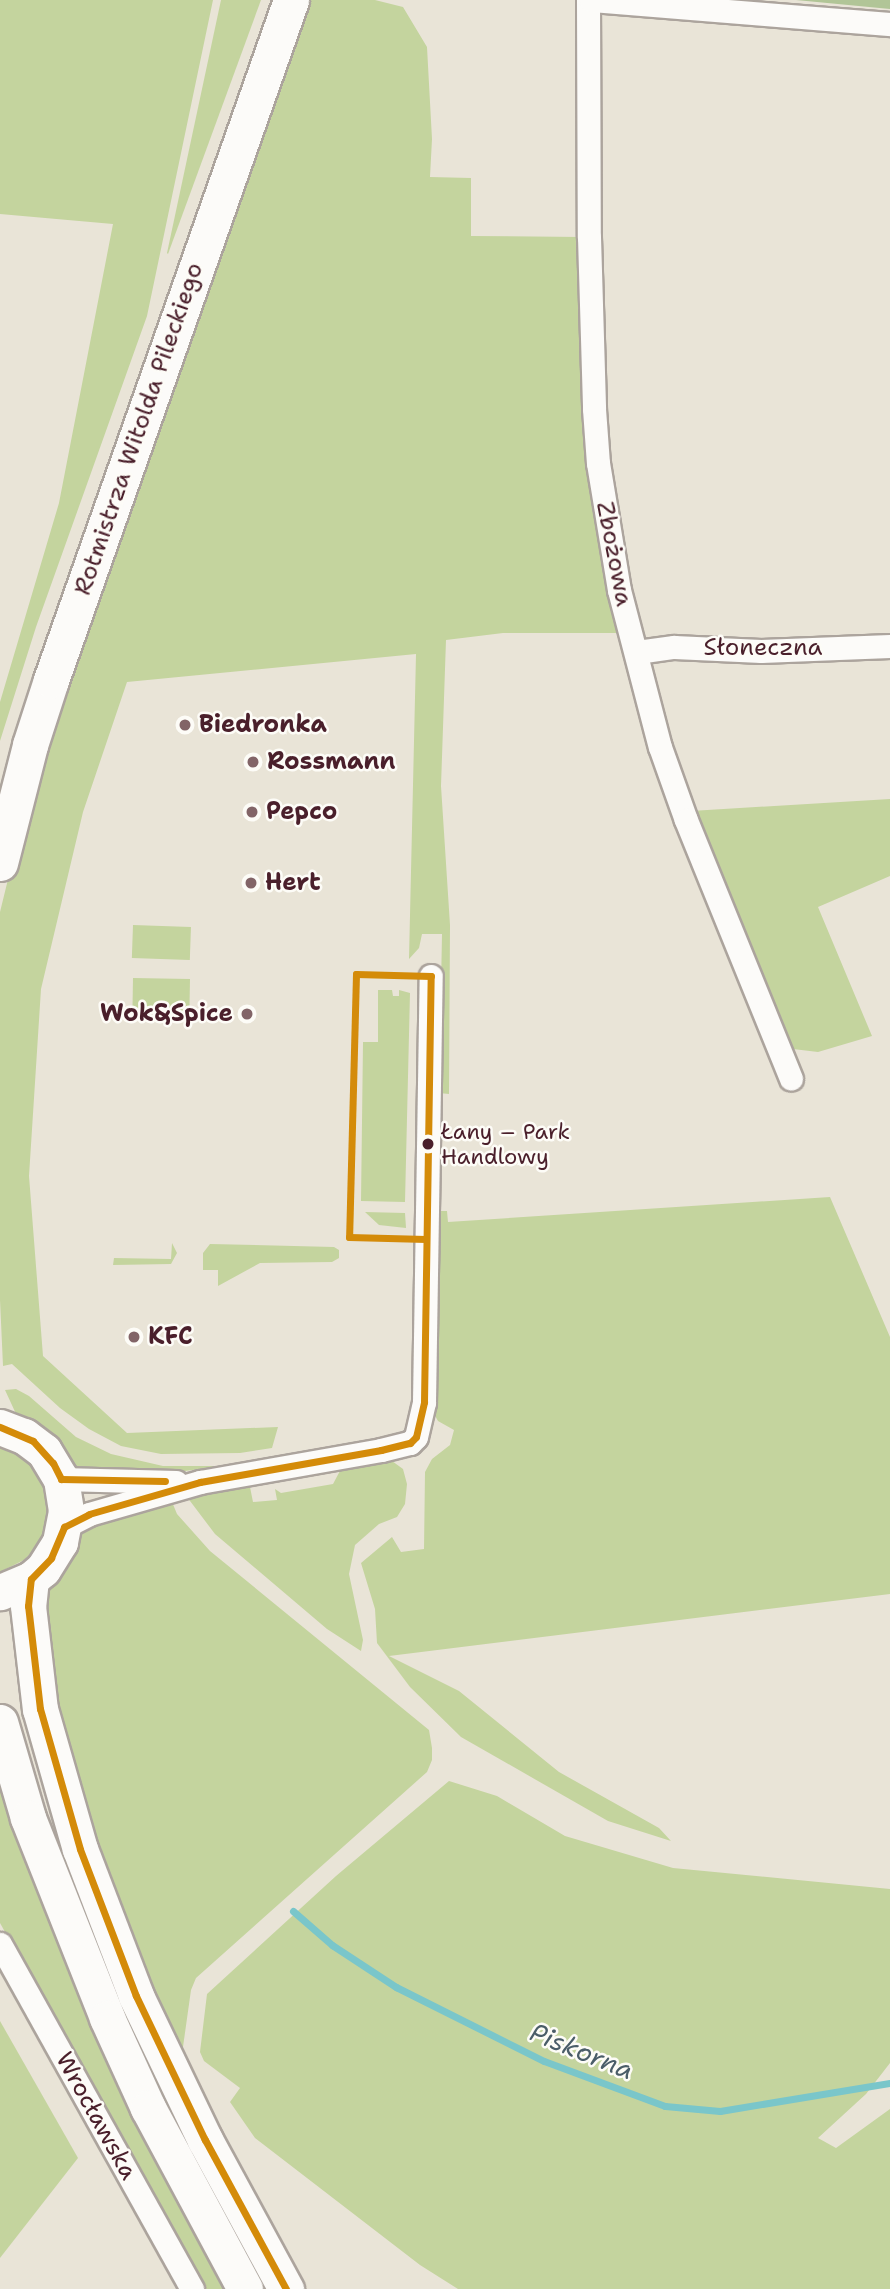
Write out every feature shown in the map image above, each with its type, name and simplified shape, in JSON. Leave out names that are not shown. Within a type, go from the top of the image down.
[{"type":"main road","name":"Rotmistrza Witolda Pileckiego","points":[[0,863],[30,744],[51,680],[291,0]]},
{"type":"main road","points":[[5,1419],[44,1451],[61,1479],[66,1499],[64,1527],[51,1558],[16,1585],[28,1606],[40,1709],[80,1849],[135,1996],[205,2140],[286,2289]]},
{"type":"main road","points":[[0,1721],[28,1818],[107,2018],[148,2108],[246,2289]]},
{"type":"street","points":[[590,0],[846,23],[890,24]]},
{"type":"street","name":"Zbożowa","points":[[590,0],[589,237],[596,436],[619,590],[660,747],[686,820],[791,1079]]},
{"type":"street","name":"Słoneczna","points":[[637,652],[674,646],[761,651],[890,646]]},
{"type":"street","points":[[64,1527],[89,1514],[200,1482],[381,1450],[410,1443],[416,1437],[424,1402],[431,976]]},
{"type":"street","points":[[61,1479],[200,1482]]},
{"type":"street","name":"Wrocławska","points":[[0,1944],[192,2289]]},
{"type":"green space","points":[[0,0],[213,0],[147,316],[36,627],[0,741],[0,702],[59,503],[113,224],[0,214]]},
{"type":"green space","points":[[221,0],[261,0],[168,254],[167,253]]},
{"type":"green space","points":[[306,0],[375,0],[403,7],[427,47],[432,139],[430,177],[471,178],[471,236],[581,237],[621,633],[503,633],[446,640],[441,786],[450,925],[449,1094],[439,1093],[442,934],[422,934],[419,948],[409,959],[416,654],[127,682],[83,812],[41,989],[29,1176],[43,1356],[127,1433],[278,1427],[272,1448],[240,1453],[161,1454],[121,1446],[89,1429],[60,1408],[12,1364],[3,1366],[0,1300],[0,912],[35,769]]},
{"type":"green space","points":[[796,0],[890,0],[890,9]]},
{"type":"green space","points":[[890,799],[890,876],[818,907],[872,1036],[818,1052],[793,1049],[778,1033],[691,811]]},
{"type":"green space","points":[[133,925],[191,927],[190,960],[132,958]]},
{"type":"green space","points":[[133,978],[190,979],[189,1012],[132,1011]]},
{"type":"green space","points":[[378,990],[392,990],[393,996],[399,996],[399,990],[410,993],[405,1202],[361,1201],[363,1042],[378,1042]]},
{"type":"green space","points":[[830,1197],[890,1337],[890,1594],[389,1656],[459,1691],[559,1772],[659,1828],[671,1841],[608,1821],[461,1737],[410,1687],[377,1643],[375,1609],[361,1563],[392,1537],[401,1552],[424,1549],[425,1472],[432,1459],[450,1445],[454,1430],[438,1421],[434,1414],[436,1211],[447,1211],[448,1222]]},
{"type":"green space","points":[[365,1212],[405,1213],[406,1228],[379,1225]]},
{"type":"green space","points":[[172,1243],[177,1253],[171,1264],[113,1265],[114,1258],[171,1259]]},
{"type":"green space","points":[[210,1244],[334,1247],[339,1250],[339,1258],[332,1262],[260,1263],[218,1286],[218,1270],[203,1270],[203,1253]]},
{"type":"green space","points":[[16,1389],[29,1396],[76,1437],[111,1454],[163,1466],[221,1466],[185,1471],[83,1472],[70,1464],[17,1416],[5,1390]]},
{"type":"green space","points":[[0,1445],[22,1455],[32,1465],[47,1493],[49,1509],[42,1538],[33,1551],[24,1560],[0,1572]]},
{"type":"green space","points":[[392,1461],[403,1469],[407,1484],[405,1504],[397,1517],[379,1524],[355,1545],[349,1574],[363,1640],[361,1651],[327,1629],[215,1534],[187,1497],[250,1487],[253,1502],[277,1500],[275,1489],[281,1493],[333,1484],[341,1469]]},
{"type":"green space","points":[[172,1502],[177,1514],[210,1551],[429,1730],[432,1748],[432,1760],[427,1772],[196,1978],[191,1990],[182,2054],[126,1938],[54,1720],[42,1597],[76,1534],[86,1525],[108,1516]]},
{"type":"green space","points":[[0,1753],[230,2289],[204,2289],[0,1923]]},
{"type":"green space","points":[[449,1781],[497,1796],[565,1836],[673,1868],[890,1889],[890,2063],[866,2094],[818,2138],[836,2148],[890,2109],[890,2289],[458,2289],[420,2265],[255,2138],[230,2102],[240,2088],[204,2061],[200,2052],[207,1994],[336,1876]]},
{"type":"green space","points":[[0,2021],[78,2158],[0,2258]]},
{"type":"waterway","name":"Piskorna","points":[[293,1911],[332,1945],[396,1987],[544,2061],[665,2106],[720,2111],[890,2083]]},
{"type":"transit line","points":[[286,2289],[205,2140],[136,1996],[80,1849],[40,1709],[28,1606],[31,1579],[51,1558],[64,1527],[89,1514],[200,1482],[381,1450],[410,1443],[416,1437],[424,1402],[431,976],[356,974],[349,1237],[426,1239]]},
{"type":"transit line","points":[[0,1427],[33,1441],[53,1463],[61,1479],[165,1481]]},
{"type":"place","name":"Biedronka","points":[[185,725]]},
{"type":"place","name":"Rossmann","points":[[253,762]]},
{"type":"place","name":"Pepco","points":[[252,812]]},
{"type":"place","name":"Hert","points":[[251,883]]},
{"type":"place","name":"Wok&Spice","points":[[247,1014]]},
{"type":"place","name":"Łany – Park Handlowy","points":[[428,1144]]},
{"type":"place","name":"KFC","points":[[134,1337]]}]
